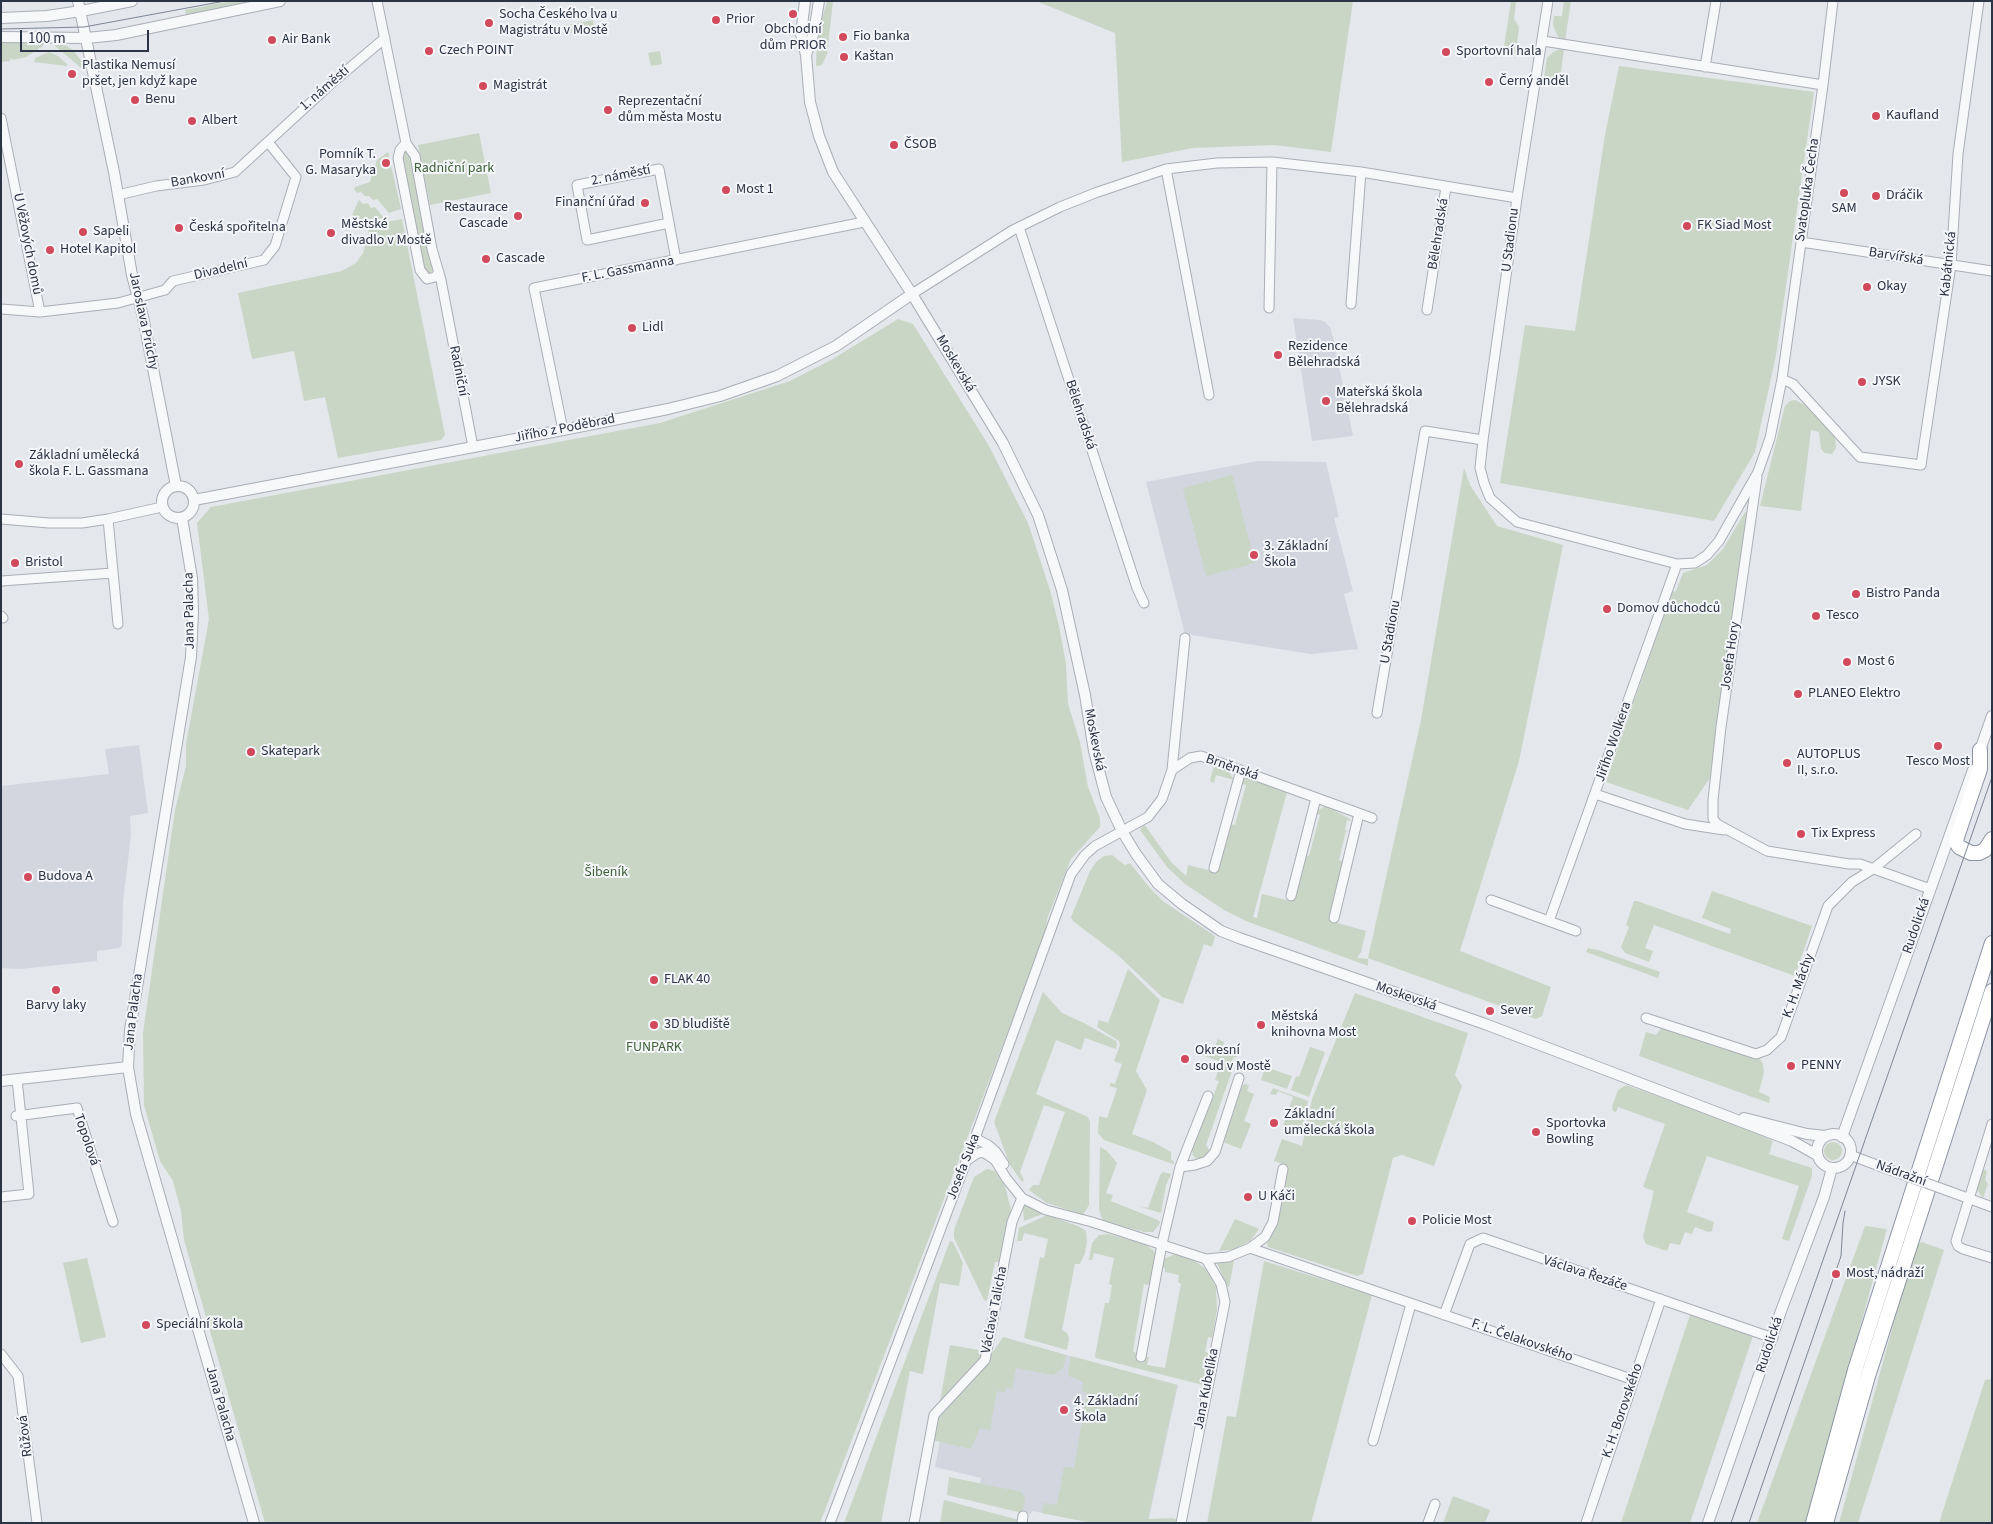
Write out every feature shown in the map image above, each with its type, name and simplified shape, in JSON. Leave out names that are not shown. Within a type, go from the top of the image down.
[{"type":"highway","points":[[1980,750],[1980,769],[1956,842],[1959,847],[1971,853],[1985,850],[1992,838]]},
{"type":"highway","points":[[1813,1523],[1856,1370],[1992,944]]},
{"type":"highway","points":[[1826,1523],[1868,1376],[1992,991]]},
{"type":"street","points":[[1,18],[80,6],[132,1]]},
{"type":"street","points":[[1,37],[87,38],[116,35],[280,1]]},
{"type":"street","name":"Radniční","points":[[377,1],[406,144],[415,156],[432,249],[444,295],[473,447]]},
{"type":"street","name":"Moskevská","points":[[805,1],[801,34],[806,55],[810,102],[819,136],[834,172],[864,222],[912,294],[1003,443],[1038,516],[1062,590],[1085,695],[1094,750],[1104,788],[1122,831],[1158,884],[1182,904],[1221,931],[1485,1024],[1792,1141],[1817,1155]]},
{"type":"street","name":"Moskevská","points":[[806,55],[814,32],[819,1]]},
{"type":"street","name":"U Stadionu","points":[[1548,1],[1517,198],[1480,468],[1490,498],[1517,522],[1677,564]]},
{"type":"street","points":[[1706,67],[1716,1]]},
{"type":"street","name":"Svatopluka Čecha","points":[[1677,564],[1696,563],[1707,556],[1719,541],[1758,472],[1770,438],[1782,379],[1833,1]]},
{"type":"street","name":"Kabátnická","points":[[1782,379],[1793,384],[1860,457],[1922,465],[1950,265],[1958,154],[1979,1]]},
{"type":"street","name":"Jaroslava Průchy","points":[[80,6],[132,275],[176,486]]},
{"type":"street","name":"1. náměstí","points":[[268,142],[333,82],[385,38]]},
{"type":"street","points":[[1543,41],[1823,85]]},
{"type":"street","name":"U Věžových domů","points":[[1,118],[40,312]]},
{"type":"street","name":"Bankovní","points":[[118,195],[156,186],[204,180],[236,172],[268,142]]},
{"type":"street","name":"Divadelní","points":[[1,308],[40,312],[110,304],[165,290],[173,281],[264,260],[275,246],[296,177],[268,142]]},
{"type":"street","name":"Radniční","points":[[406,144],[400,150],[398,158],[420,270],[444,295]]},
{"type":"street","points":[[1269,308],[1272,162]]},
{"type":"street","name":"Bělehradská","points":[[912,294],[1019,227],[1060,207],[1095,193],[1166,169],[1217,163],[1272,162],[1361,172],[1517,198]]},
{"type":"street","name":"2. náměstí","points":[[669,223],[587,240],[576,185],[659,169],[676,260]]},
{"type":"street","points":[[1166,169],[1209,394]]},
{"type":"street","points":[[1351,304],[1361,172]]},
{"type":"street","name":"Bělehradská","points":[[1427,310],[1446,187]]},
{"type":"street","name":"F. L. Gassmanna","points":[[563,430],[534,288],[864,222]]},
{"type":"street","name":"Bělehradská","points":[[1019,227],[1137,588],[1144,603]]},
{"type":"street","name":"Barvířská","points":[[1801,242],[1992,271]]},
{"type":"street","points":[[427,279],[435,277],[439,272]]},
{"type":"street","name":"Jiřího z Poděbrad","points":[[194,500],[563,430],[696,402],[777,376],[836,346],[912,294]]},
{"type":"street","name":"U Stadionu","points":[[1377,713],[1425,431],[1483,440]]},
{"type":"street","name":"Josefa Hory","points":[[1758,472],[1721,727],[1712,800],[1713,819],[1717,824],[1767,851],[1849,864],[1860,864],[1930,889]]},
{"type":"street","points":[[176,486],[181,486],[190,491],[194,500],[190,514],[182,518],[177,519],[168,515],[162,507],[164,493],[176,486]]},
{"type":"street","points":[[1,520],[49,524],[82,523],[162,507]]},
{"type":"street","name":"Jana Palacha","points":[[182,518],[192,578],[193,612],[190,657],[130,1030],[128,1067],[136,1114],[254,1523]]},
{"type":"street","points":[[108,519],[118,624]]},
{"type":"street","name":"Jiřího Wolkera","points":[[1550,920],[1677,564]]},
{"type":"street","points":[[1,581],[113,573]]},
{"type":"street","points":[[1122,831],[1148,817],[1162,798],[1172,770],[1185,638]]},
{"type":"street","name":"Rudolická","points":[[1842,1136],[1867,1071],[1992,716]]},
{"type":"street","name":"Brněnská","points":[[1172,770],[1190,758],[1201,756],[1372,818]]},
{"type":"street","points":[[1214,868],[1241,770]]},
{"type":"street","name":"Josefa Hory","points":[[1596,794],[1685,824],[1729,830]]},
{"type":"street","points":[[1291,896],[1316,798]]},
{"type":"street","points":[[1334,918],[1359,814]]},
{"type":"street","name":"Josefa Suka","points":[[830,1523],[975,1138],[1071,874],[1085,855],[1095,846],[1122,831]]},
{"type":"street","name":"K. H. Máchy","points":[[1646,1018],[1756,1054],[1767,1050],[1780,1037],[1828,906],[1852,882],[1873,869],[1916,834]]},
{"type":"street","points":[[1491,900],[1576,931]]},
{"type":"street","points":[[1,1081],[128,1067]]},
{"type":"street","points":[[1180,1167],[1207,1161],[1215,1152],[1239,1078]]},
{"type":"street","points":[[1,1197],[29,1194],[19,1115],[17,1079]]},
{"type":"street","points":[[1141,1357],[1162,1244],[1180,1167],[1208,1096]]},
{"type":"street","name":"Moskevská","points":[[1704,1107],[1807,1134],[1825,1136]]},
{"type":"street","name":"Topolová","points":[[19,1115],[77,1108],[113,1222]]},
{"type":"street","points":[[1992,1124],[1956,1241],[1963,1249],[1992,1258]]},
{"type":"street","points":[[1831,1134],[1842,1136],[1849,1144],[1850,1155],[1845,1163],[1832,1168],[1822,1164],[1817,1155],[1818,1145],[1825,1136],[1831,1134]]},
{"type":"street","points":[[975,1138],[996,1152],[1020,1194]]},
{"type":"street","points":[[966,1162],[982,1152],[995,1160],[1006,1178],[1020,1194],[1054,1212],[1092,1222],[1206,1259],[1228,1257],[1250,1248],[1265,1236],[1273,1222],[1283,1169]]},
{"type":"street","name":"Nádražní","points":[[1850,1155],[1992,1207]]},
{"type":"street","name":"Rudolická","points":[[1708,1523],[1824,1197],[1832,1168]]},
{"type":"street","name":"Václava Talicha","points":[[914,1523],[934,1415],[985,1360],[1012,1222],[1020,1194]]},
{"type":"street","name":"Václava Řezáče","points":[[1444,1316],[1470,1244],[1484,1238],[1773,1338]]},
{"type":"street","name":"F. L. Čelakovského","points":[[1250,1248],[1634,1380]]},
{"type":"street","name":"Jana Kubelíka","points":[[1181,1523],[1224,1302],[1221,1284],[1206,1259]]},
{"type":"street","name":"K. H. Borovského","points":[[1586,1523],[1661,1299]]},
{"type":"street","points":[[1373,1440],[1411,1304]]},
{"type":"street","name":"Růžová","points":[[1,1354],[18,1376],[22,1395],[37,1523]]},
{"type":"street","points":[[1428,1523],[1435,1504]]},
{"type":"shaded area","name":"Mateřská škola Bělehradská","points":[[1293,318],[1320,320],[1330,327],[1353,436],[1312,441]]},
{"type":"shaded area","name":"3. Základní Škola","points":[[1258,461],[1326,462],[1339,517],[1334,518],[1353,591],[1344,594],[1358,649],[1311,654],[1185,634],[1146,482]]},
{"type":"shaded area","points":[[139,745],[148,813],[130,816],[131,835],[123,902],[122,945],[119,948],[97,951],[97,961],[20,969],[1,968],[1,786],[109,774],[105,749]]},
{"type":"shaded area","name":"4. Základní Škola","points":[[1003,1338],[1178,1385],[1149,1518],[1140,1523],[1094,1523],[1032,1511],[1031,1514],[977,1501],[981,1478],[935,1467],[941,1435]]},
{"type":"green space","points":[[231,1],[256,1],[186,15],[185,10]]},
{"type":"green space","points":[[827,1],[833,1],[827,54],[822,65],[816,66],[817,38]]},
{"type":"green space","points":[[1036,1],[1353,1],[1331,152],[1274,145],[1193,148],[1122,162],[1115,33]]},
{"type":"green space","points":[[1511,1],[1516,1],[1514,19],[1519,27],[1516,54],[1503,53]]},
{"type":"green space","points":[[1564,1],[1571,1],[1565,41],[1558,37],[1553,25],[1554,16],[1562,16]]},
{"type":"green space","points":[[593,20],[594,29],[564,34],[563,26]]},
{"type":"green space","points":[[1,42],[44,43],[43,46],[26,57],[13,60],[11,58],[10,61],[1,62]]},
{"type":"green space","points":[[54,43],[65,45],[73,50],[83,63],[85,71],[55,46]]},
{"type":"green space","points":[[1564,49],[1559,86],[1543,84],[1547,58],[1553,52]]},
{"type":"green space","points":[[660,51],[662,64],[651,66],[648,53]]},
{"type":"green space","points":[[49,52],[58,56],[67,66],[34,62],[35,58]]},
{"type":"green space","points":[[1619,66],[1814,92],[1776,355],[1755,452],[1714,521],[1500,483],[1525,325],[1575,331],[1605,135]]},
{"type":"green space","name":"Radniční park","points":[[479,133],[491,193],[430,205],[418,145]]},
{"type":"green space","points":[[405,151],[409,152],[411,156],[433,267],[429,274],[425,273],[423,269],[401,154]]},
{"type":"green space","points":[[388,152],[401,209],[389,213],[377,199],[373,200],[361,192],[357,193],[354,189],[370,182],[377,160]]},
{"type":"green space","points":[[359,200],[363,204],[368,203],[371,208],[375,207],[387,222],[402,219],[445,435],[441,440],[338,458],[325,397],[304,401],[294,351],[252,359],[238,293],[342,271],[356,263],[363,253],[369,232],[362,220],[351,217]]},
{"type":"green space","name":"Šibeník","points":[[898,319],[913,324],[989,446],[1028,523],[1050,590],[1059,626],[1066,664],[1068,704],[1080,742],[1088,787],[1100,818],[1100,827],[1071,859],[1047,919],[1046,932],[820,1523],[265,1523],[184,1240],[181,1211],[173,1181],[160,1161],[144,1105],[143,1033],[175,810],[186,766],[186,744],[209,619],[197,523],[211,507],[660,423],[790,381],[831,360]]},
{"type":"green space","points":[[1795,400],[1805,405],[1835,437],[1836,448],[1832,454],[1825,453],[1821,449],[1819,432],[1811,430],[1801,511],[1760,506],[1785,406],[1790,401]]},
{"type":"green space","points":[[1464,468],[1470,485],[1497,526],[1563,545],[1519,761],[1460,951],[1551,987],[1542,1016],[1536,1019],[1368,958],[1421,720]]},
{"type":"green space","points":[[1232,475],[1255,563],[1206,576],[1183,488]]},
{"type":"green space","points":[[1745,512],[1748,513],[1710,778],[1688,810],[1606,782],[1672,592],[1676,591],[1683,573],[1707,565],[1723,549]]},
{"type":"green space","points":[[1214,765],[1228,770],[1234,780],[1216,775],[1214,783],[1210,781]]},
{"type":"green space","points":[[1245,777],[1287,792],[1253,917],[1257,918],[1262,894],[1291,901],[1303,854],[1309,856],[1320,815],[1314,813],[1325,806],[1330,808],[1350,819],[1351,821],[1347,820],[1345,830],[1353,832],[1346,831],[1339,860],[1346,862],[1331,921],[1366,931],[1361,952],[1357,958],[1368,959],[1368,966],[1246,921],[1224,910],[1185,884],[1167,867],[1140,830],[1144,824],[1171,862],[1186,876],[1188,865],[1216,872],[1229,824],[1235,825],[1246,785],[1240,783]]},
{"type":"green space","points":[[1112,855],[1125,865],[1130,863],[1164,902],[1215,936],[1212,947],[1204,944],[1183,1004],[1162,997],[1119,956],[1073,921],[1071,917],[1090,871],[1096,862],[1104,856]]},
{"type":"green space","points":[[1712,891],[1812,926],[1795,976],[1654,925],[1645,948],[1653,951],[1649,962],[1625,953],[1621,947],[1629,927],[1626,925],[1634,901],[1730,934],[1731,929],[1702,918]]},
{"type":"green space","points":[[1588,948],[1660,972],[1658,978],[1586,952]]},
{"type":"green space","points":[[1128,969],[1160,1000],[1136,1071],[1147,1090],[1132,1134],[1153,1142],[1171,1152],[1171,1159],[1175,1163],[1173,1164],[1104,1140],[1098,1133],[1099,1116],[1107,1118],[1117,1088],[1109,1086],[1111,1083],[1115,1084],[1122,1064],[1114,1061],[1120,1045],[1119,1041],[1097,1027],[1099,1020],[1108,1023]]},
{"type":"green space","points":[[1043,992],[1062,1013],[1116,1041],[1117,1044],[1116,1049],[1085,1038],[1081,1050],[1056,1040],[1036,1094],[1088,1117],[1090,1122],[1089,1205],[1083,1215],[1047,1203],[1029,1190],[1033,1185],[1039,1185],[1065,1112],[1044,1105],[1020,1172],[1024,1180],[1022,1182],[1010,1165],[994,1122]]},
{"type":"green space","points":[[1355,993],[1468,1033],[1455,1075],[1462,1086],[1434,1166],[1402,1155],[1393,1158],[1363,1274],[1357,1276],[1268,1247],[1267,1244],[1276,1226],[1288,1166],[1274,1161],[1282,1139],[1302,1146],[1312,1099]]},
{"type":"green space","points":[[1662,1027],[1760,1059],[1764,1072],[1759,1092],[1770,1097],[1769,1103],[1639,1056],[1646,1032],[1656,1035]]},
{"type":"green space","points":[[1218,1039],[1224,1042],[1222,1049],[1238,1054],[1231,1063],[1234,1065],[1206,1145],[1210,1151],[1203,1158],[1197,1159],[1193,1156],[1192,1150],[1219,1081],[1215,1080],[1221,1062],[1199,1054],[1209,1056],[1210,1051],[1205,1050],[1207,1046],[1214,1048]]},
{"type":"green space","points":[[1310,1047],[1325,1052],[1309,1097],[1291,1090],[1296,1076],[1299,1077]]},
{"type":"green space","points":[[1265,1067],[1292,1076],[1287,1089],[1261,1080]]},
{"type":"green space","points":[[1245,1084],[1249,1085],[1247,1091],[1254,1094],[1244,1121],[1251,1124],[1241,1149],[1223,1142],[1242,1086]]},
{"type":"green space","points":[[1626,1085],[1736,1124],[1773,1141],[1769,1154],[1812,1168],[1812,1176],[1789,1241],[1782,1239],[1799,1186],[1707,1156],[1687,1212],[1714,1222],[1712,1231],[1708,1232],[1695,1227],[1692,1234],[1685,1232],[1680,1245],[1670,1243],[1667,1251],[1646,1244],[1643,1237],[1654,1191],[1643,1187],[1665,1124],[1618,1107],[1616,1112],[1613,1111],[1612,1107],[1618,1090]]},
{"type":"green space","points":[[1273,1088],[1308,1101],[1302,1132],[1283,1126],[1293,1097],[1278,1091],[1276,1095],[1270,1094]]},
{"type":"green space","points":[[1833,1142],[1841,1147],[1842,1151],[1837,1159],[1833,1160],[1825,1155],[1824,1151],[1829,1143]]},
{"type":"green space","points":[[1100,1147],[1107,1151],[1117,1163],[1106,1193],[1113,1195],[1111,1201],[1158,1220],[1160,1222],[1159,1225],[1153,1232],[1144,1232],[1103,1221],[1099,1210]]},
{"type":"green space","points":[[987,1169],[995,1171],[1005,1186],[1012,1214],[1007,1247],[1002,1246],[999,1262],[995,1262],[987,1301],[984,1300],[954,1238],[954,1230],[974,1177]]},
{"type":"green space","points":[[1982,1169],[1987,1171],[1985,1180],[1988,1184],[1983,1198],[1977,1190]]},
{"type":"green space","points":[[1163,1172],[1171,1174],[1166,1185],[1161,1213],[1138,1206],[1148,1208],[1160,1175]]},
{"type":"green space","points":[[1026,1204],[1043,1214],[1024,1221],[1023,1207]]},
{"type":"green space","points":[[1047,1215],[1078,1226],[1086,1231],[1085,1253],[1080,1264],[1075,1264],[1062,1330],[1067,1333],[1069,1338],[1067,1350],[1024,1338],[1040,1257],[1044,1258],[1048,1239],[1024,1233],[1022,1241],[1017,1241],[1019,1228]]},
{"type":"green space","points":[[1235,1219],[1259,1229],[1251,1240],[1236,1249],[1219,1251]]},
{"type":"green space","points":[[1865,1226],[1887,1229],[1806,1523],[1757,1523]]},
{"type":"green space","points":[[1108,1234],[1145,1244],[1154,1251],[1157,1258],[1155,1271],[1148,1285],[1144,1284],[1133,1351],[1137,1354],[1138,1362],[1143,1363],[1145,1351],[1145,1357],[1149,1357],[1147,1365],[1165,1368],[1181,1284],[1178,1282],[1179,1275],[1165,1272],[1165,1268],[1161,1267],[1164,1259],[1177,1253],[1186,1255],[1206,1269],[1216,1287],[1217,1310],[1212,1338],[1208,1337],[1205,1352],[1209,1353],[1203,1385],[1096,1358],[1105,1303],[1109,1303],[1112,1285],[1109,1284],[1114,1258],[1094,1253],[1092,1260],[1089,1260],[1092,1243],[1099,1235]]},
{"type":"green space","points":[[950,1241],[953,1242],[963,1263],[959,1286],[940,1283],[923,1374],[910,1371],[881,1523],[844,1523]]},
{"type":"green space","points":[[1922,1242],[1944,1250],[1858,1523],[1839,1523],[1915,1245]]},
{"type":"green space","points":[[87,1258],[106,1337],[81,1343],[63,1263]]},
{"type":"green space","points":[[1234,1261],[1229,1287],[1217,1263]]},
{"type":"green space","points":[[1264,1261],[1372,1295],[1311,1523],[1207,1523],[1227,1416],[1236,1417]]},
{"type":"green space","points":[[1690,1315],[1753,1336],[1690,1523],[1621,1523]]},
{"type":"green space","points":[[1003,1337],[1066,1355],[1063,1368],[1053,1375],[1016,1368],[1012,1389],[1006,1387],[1005,1392],[997,1391],[990,1430],[980,1428],[971,1449],[932,1440],[940,1408],[990,1356]]},
{"type":"green space","points":[[950,1345],[984,1351],[986,1353],[940,1401]]},
{"type":"green space","points":[[1071,1356],[1177,1385],[1148,1519],[1171,1518],[1177,1519],[1177,1523],[1092,1523],[1042,1513],[1044,1503],[1057,1505],[1064,1467],[1074,1468],[1087,1392],[1082,1391],[1083,1382],[1069,1376]]},
{"type":"green space","points":[[1992,1379],[1992,1523],[1939,1523],[1985,1380]]},
{"type":"green space","points":[[949,1477],[1022,1492],[1025,1499],[1022,1513],[947,1495]]},
{"type":"green space","points":[[1453,1496],[1490,1510],[1485,1523],[1443,1523]]},
{"type":"green space","points":[[944,1500],[1019,1520],[1018,1523],[940,1523]]},
{"type":"tram line","points":[[1,29],[84,27],[225,1]]},
{"type":"tram line","points":[[1731,1523],[1992,777]]},
{"type":"tram line","points":[[1749,1523],[1841,1256],[1845,1211]]},
{"type":"place","name":"Obchodní dům PRIOR","points":[[793,14]]},
{"type":"place","name":"Prior","points":[[716,20]]},
{"type":"place","name":"Socha Českého lva u Magistrátu v Mostě","points":[[489,23]]},
{"type":"place","name":"Fio banka","points":[[843,37]]},
{"type":"place","name":"Air Bank","points":[[272,40]]},
{"type":"place","name":"Czech POINT","points":[[429,51]]},
{"type":"place","name":"Sportovní hala","points":[[1446,52]]},
{"type":"place","name":"Kaštan","points":[[844,57]]},
{"type":"place","name":"Plastika Nemusí pršet, jen když kape","points":[[72,74]]},
{"type":"place","name":"Černý anděl","points":[[1489,82]]},
{"type":"place","name":"Magistrát","points":[[483,86]]},
{"type":"place","name":"Benu","points":[[135,100]]},
{"type":"place","name":"Reprezentační dům města Mostu","points":[[608,110]]},
{"type":"place","name":"Kaufland","points":[[1876,116]]},
{"type":"place","name":"Albert","points":[[192,121]]},
{"type":"place","name":"ČSOB","points":[[894,145]]},
{"type":"place","name":"Pomník T. G. Masaryka","points":[[386,163]]},
{"type":"place","name":"Most 1","points":[[726,190]]},
{"type":"place","name":"SAM","points":[[1844,193]]},
{"type":"place","name":"Dráčik","points":[[1876,196]]},
{"type":"place","name":"Finanční úřad","points":[[645,203]]},
{"type":"place","name":"Restaurace Cascade","points":[[518,216]]},
{"type":"place","name":"FK Siad Most","points":[[1687,226]]},
{"type":"place","name":"Česká spořitelna","points":[[179,228]]},
{"type":"place","name":"Sapeli","points":[[83,232]]},
{"type":"place","name":"Městské divadlo v Mostě","points":[[331,233]]},
{"type":"place","name":"Hotel Kapitol","points":[[50,250]]},
{"type":"place","name":"Cascade","points":[[486,259]]},
{"type":"place","name":"Okay","points":[[1867,287]]},
{"type":"place","name":"Lidl","points":[[632,328]]},
{"type":"place","name":"Rezidence Bělehradská","points":[[1278,355]]},
{"type":"place","name":"JYSK","points":[[1862,382]]},
{"type":"place","name":"Mateřská škola Bělehradská","points":[[1326,401]]},
{"type":"place","name":"Základní umělecká škola F. L. Gassmana","points":[[19,464]]},
{"type":"place","name":"3. Základní Škola","points":[[1254,555]]},
{"type":"place","name":"Bristol","points":[[15,563]]},
{"type":"place","name":"Bistro Panda","points":[[1856,594]]},
{"type":"place","name":"Domov důchodců","points":[[1607,609]]},
{"type":"place","name":"Tesco","points":[[1816,616]]},
{"type":"place","name":"Most 6","points":[[1847,662]]},
{"type":"place","name":"PLANEO Elektro","points":[[1798,694]]},
{"type":"place","name":"Tesco Most","points":[[1938,746]]},
{"type":"place","name":"Skatepark","points":[[251,752]]},
{"type":"place","name":"AUTOPLUS II, s.r.o.","points":[[1787,763]]},
{"type":"place","name":"Tix Express","points":[[1801,834]]},
{"type":"place","name":"Budova A","points":[[28,877]]},
{"type":"place","name":"FLAK 40","points":[[654,980]]},
{"type":"place","name":"Barvy laky","points":[[56,990]]},
{"type":"place","name":"Sever","points":[[1490,1011]]},
{"type":"place","name":"3D bludiště","points":[[654,1025]]},
{"type":"place","name":"Městská knihovna Most","points":[[1261,1025]]},
{"type":"place","name":"Okresní soud v Mostě","points":[[1185,1059]]},
{"type":"place","name":"PENNY","points":[[1791,1066]]},
{"type":"place","name":"Základní umělecká škola","points":[[1274,1123]]},
{"type":"place","name":"Sportovka Bowling","points":[[1536,1132]]},
{"type":"place","name":"U Káči","points":[[1248,1197]]},
{"type":"place","name":"Policie Most","points":[[1412,1221]]},
{"type":"place","name":"Most, nádraží","points":[[1836,1274]]},
{"type":"place","name":"Speciální škola","points":[[146,1325]]},
{"type":"place","name":"4. Základní Škola","points":[[1064,1410]]},
{"type":"park label","name":"FUNPARK","points":[[654,1048]]}]
